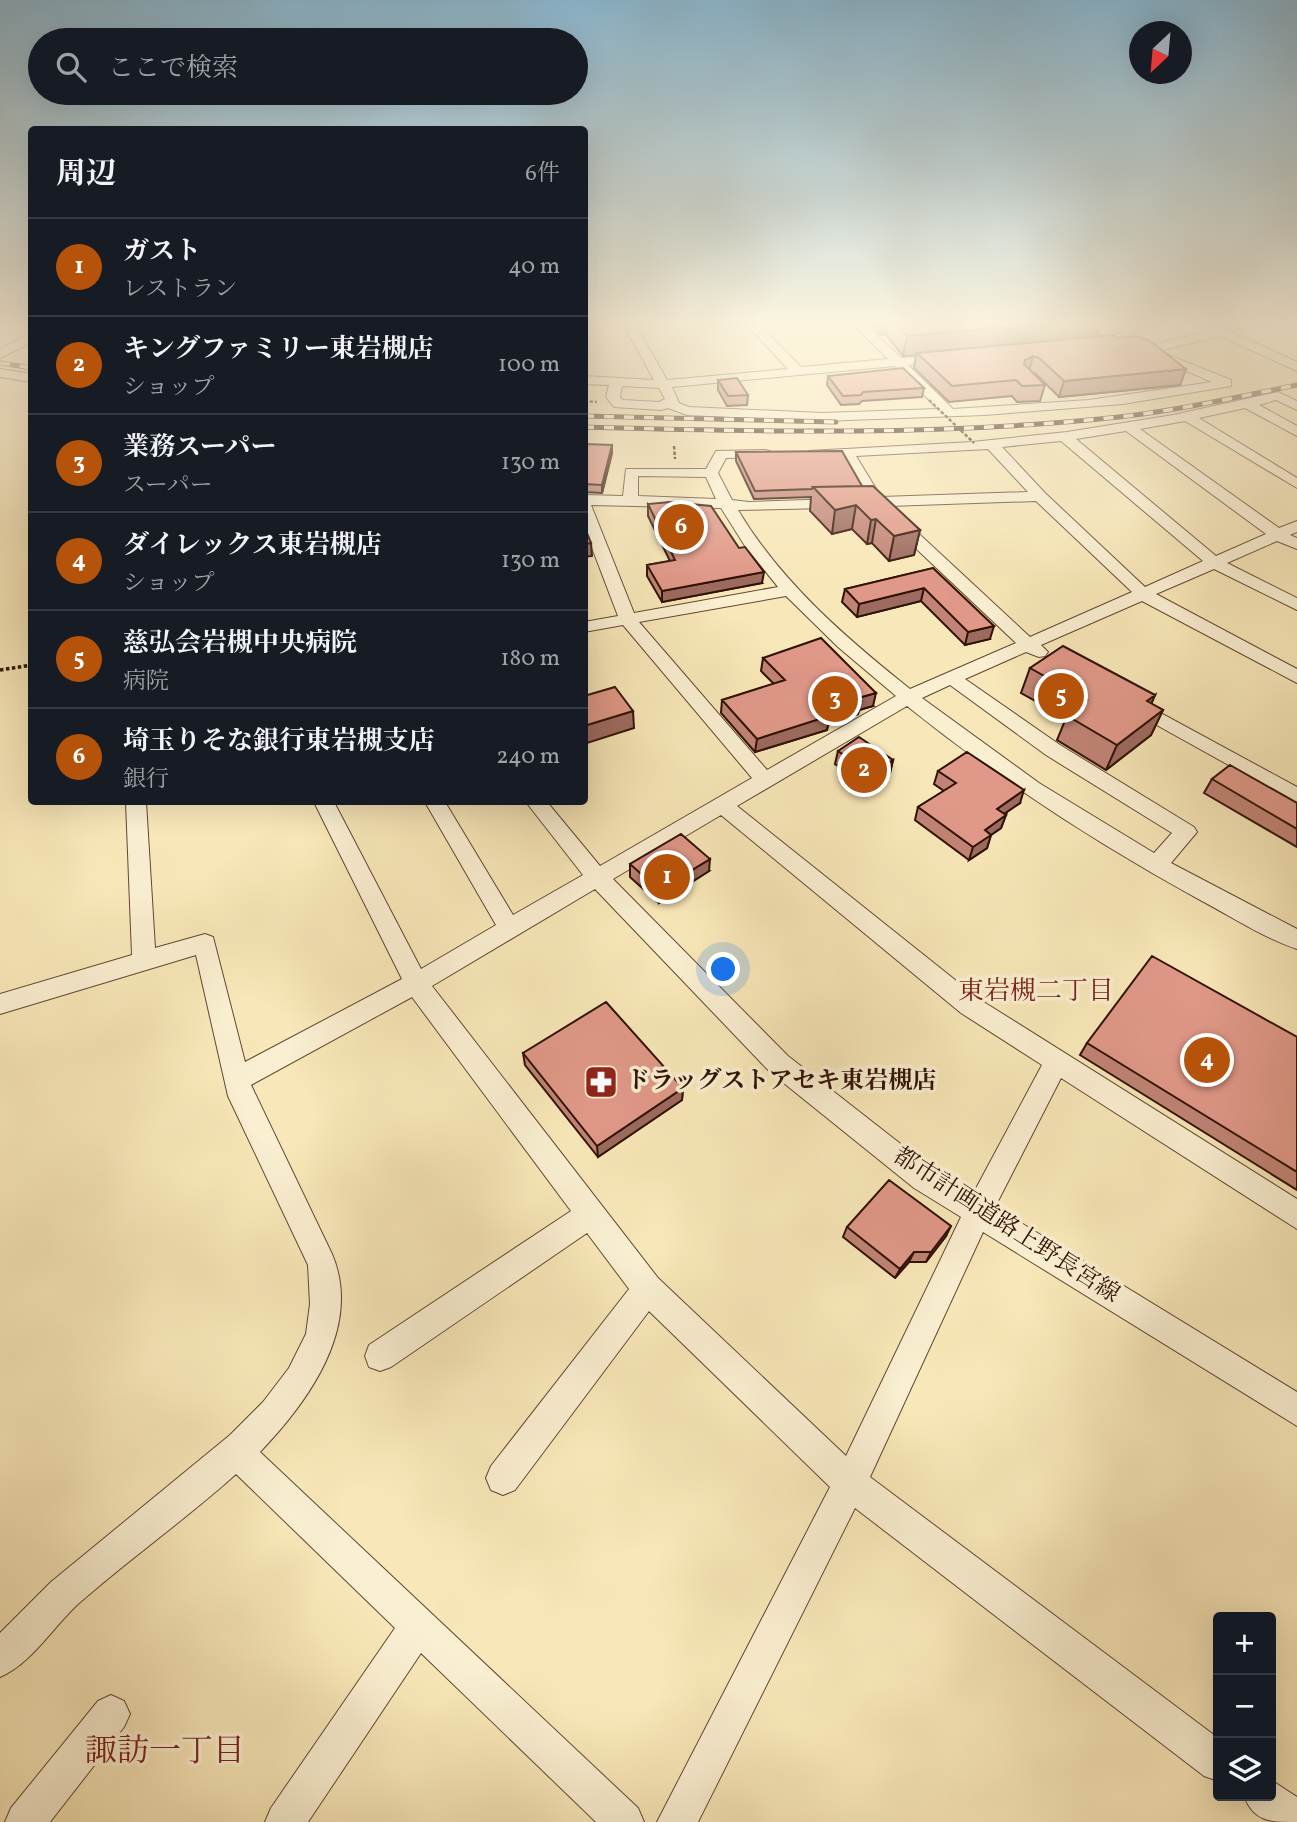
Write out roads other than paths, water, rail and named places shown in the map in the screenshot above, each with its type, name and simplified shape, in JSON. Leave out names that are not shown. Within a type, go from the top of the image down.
[{"type":"street","points":[[678,407],[687,411],[822,417],[950,413],[1005,407]]},
{"type":"street","points":[[944,407],[950,413]]},
{"type":"street","points":[[801,454],[992,444],[1065,437],[1190,418],[1235,407]]},
{"type":"street","points":[[1253,407],[1297,432]]},
{"type":"street","points":[[1190,418],[1297,484]]},
{"type":"street","points":[[1130,428],[1278,535],[1297,544]]},
{"type":"street","points":[[1065,437],[1213,562],[1297,605]]},
{"type":"street","points":[[992,444],[1040,496],[1144,594],[1297,677]]},
{"type":"street","points":[[846,452],[876,502],[1028,645],[1051,658]]},
{"type":"street","points":[[711,473],[721,454],[774,454]]},
{"type":"street","points":[[630,501],[631,472],[711,473]]},
{"type":"street","points":[[711,473],[736,521],[791,590],[843,642],[908,697],[990,760],[1156,865],[1297,940]]},
{"type":"street","points":[[588,502],[630,501],[749,507],[1040,496]]},
{"type":"street","points":[[588,513],[628,620],[765,780]]},
{"type":"street","points":[[236,1080],[416,983],[908,697],[1297,526]]},
{"type":"street","points":[[588,626],[791,590]]},
{"type":"street","points":[[952,678],[1053,750],[1186,832],[1156,865]]},
{"type":"street","points":[[1121,698],[1297,796]]},
{"type":"street","points":[[136,805],[144,963]]},
{"type":"street","points":[[326,805],[416,983],[647,1289],[850,1483],[1213,1758]]},
{"type":"street","points":[[437,805],[509,928]]},
{"type":"street","name":"都市計画道路上野長宮線","points":[[538,805],[597,877],[779,1064],[923,1179],[1297,1410]]},
{"type":"street","points":[[723,806],[970,1006],[1297,1215]]},
{"type":"street","points":[[0,1004],[205,943],[240,1096],[322,1264],[326,1295],[319,1342],[299,1382],[272,1416],[236,1452],[63,1594],[0,1659]]},
{"type":"street","points":[[677,1822],[850,1483],[978,1212],[1056,1063]]},
{"type":"street","points":[[380,1356],[591,1214]]},
{"type":"street","points":[[503,1478],[647,1289]]},
{"type":"street","points":[[236,1452],[624,1822]]},
{"type":"street","points":[[285,1822],[418,1625]]},
{"type":"street","points":[[25,1822],[111,1714]]},
{"type":"street","points":[[1270,1801],[1297,1822]]},
{"type":"railway","points":[[588,427],[785,431],[919,430],[1052,423],[1119,417],[1183,407]]},
{"type":"railway","points":[[588,416],[836,422]]},
{"type":"place","name":"埼玉りそな銀行東岩槻支店","points":[[681,527]]},
{"type":"place","name":"慈弘会岩槻中央病院","points":[[1061,696]]},
{"type":"place","name":"業務スーパー","points":[[835,699]]},
{"type":"place","name":"キングファミリー東岩槻店","points":[[864,770]]},
{"type":"place","name":"ガスト","points":[[667,877]]},
{"type":"place","name":"ダイレックス東岩槻店","points":[[1207,1060]]},
{"type":"place","name":"ドラッグストアセキ東岩槻店","points":[[601,1082]]},
{"type":"district","name":"東岩槻二丁目","points":[[1036,992]]},
{"type":"district","name":"諏訪一丁目","points":[[165,1753]]}]
